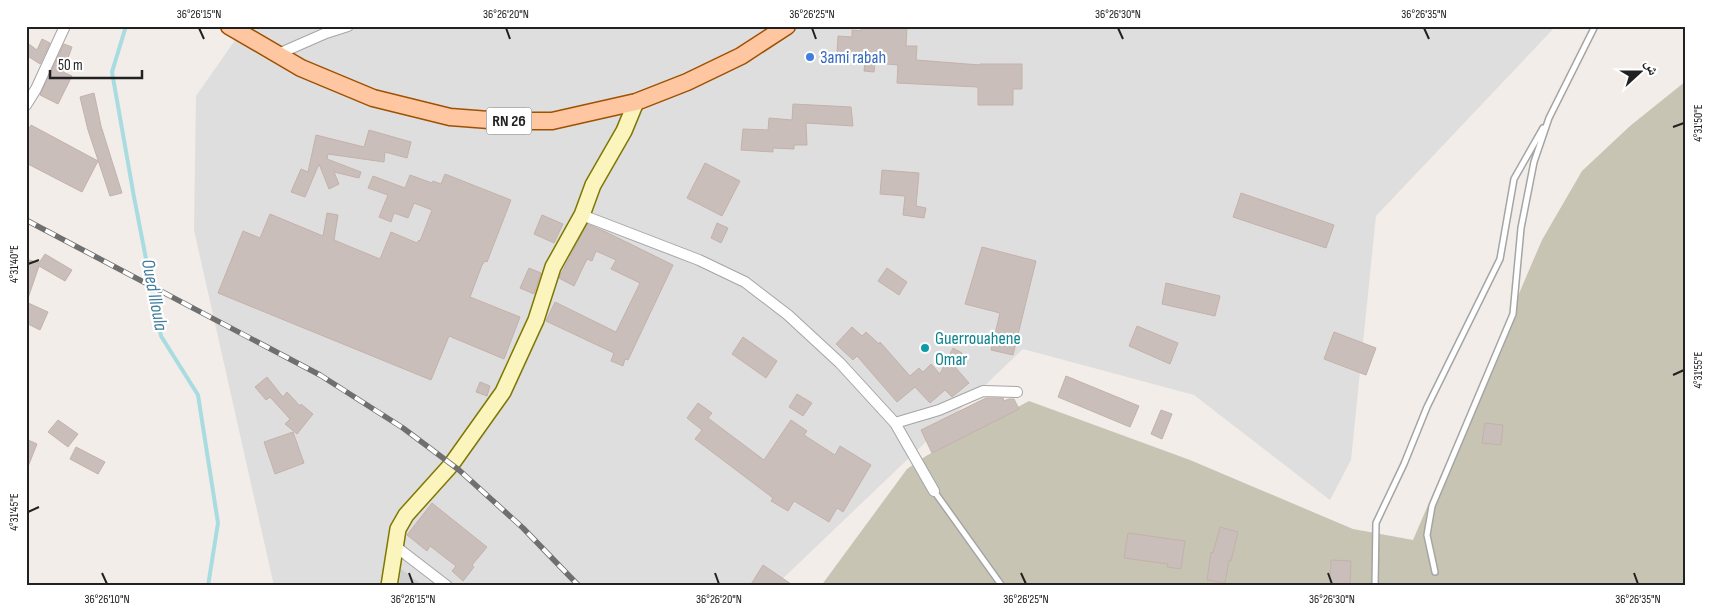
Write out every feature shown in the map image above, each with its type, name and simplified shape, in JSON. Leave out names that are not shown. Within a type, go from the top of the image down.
[{"type":"main road","name":"RN 26","points":[[229,26],[301,68],[373,98],[450,117],[502,121],[552,121],[636,102],[687,82],[741,56],[787,26]]},
{"type":"street","points":[[26,105],[36,89],[65,26]]},
{"type":"street","points":[[278,54],[326,33],[348,26]]},
{"type":"street","points":[[389,586],[398,529],[406,515],[451,465],[503,392],[536,320],[553,267],[582,215],[593,184],[624,131],[636,102]]},
{"type":"street","points":[[582,215],[698,260],[745,282],[788,315],[840,363],[894,424],[934,491]]},
{"type":"street","points":[[894,424],[939,410],[983,392],[1018,392]]},
{"type":"street","points":[[395,546],[446,586]]},
{"type":"lane","points":[[1375,586],[1376,523],[1404,464],[1427,407],[1500,259],[1514,179],[1549,118],[1594,26]]},
{"type":"lane","points":[[1435,572],[1426,535],[1432,506],[1513,314],[1521,228],[1534,162],[1549,118]]},
{"type":"lane","points":[[934,491],[1002,586]]},
{"type":"shaded area","points":[[245,26],[1556,26],[1376,216],[1351,460],[1330,500],[1194,395],[1023,349],[775,586],[274,586],[194,230],[196,96]]},
{"type":"shaded area","points":[[1686,81],[1686,586],[821,586],[907,469],[926,456],[1029,401],[1190,460],[1353,529],[1413,540],[1542,240],[1582,171],[1630,126]]},
{"type":"shaded area","points":[[401,569],[424,586],[399,586]]},
{"type":"building","points":[[861,26],[907,26],[906,46],[917,46],[916,60],[980,65],[1022,64],[1022,89],[1013,89],[1013,105],[978,105],[978,87],[897,83],[898,65],[875,63],[874,72],[864,71],[866,55],[837,53],[838,36],[852,37],[852,30],[861,31]]},
{"type":"building","points":[[42,39],[50,43],[40,64],[26,55],[26,42],[37,50]]},
{"type":"building","points":[[64,44],[72,47],[63,72],[72,76],[58,104],[40,95]]},
{"type":"building","points":[[94,93],[101,126],[122,193],[110,196],[88,130],[80,97]]},
{"type":"building","points":[[793,104],[851,107],[853,126],[806,123],[807,145],[794,145],[794,149],[773,148],[773,152],[741,150],[743,129],[768,130],[769,118],[792,120]]},
{"type":"building","points":[[31,125],[98,161],[82,192],[26,163],[26,134]]},
{"type":"building","points":[[369,130],[411,142],[407,158],[385,152],[384,162],[328,154],[327,159],[361,172],[359,178],[334,172],[339,184],[329,189],[319,164],[305,197],[291,192],[301,169],[308,172],[316,135],[364,147]]},
{"type":"building","points":[[705,163],[740,181],[722,216],[687,198]]},
{"type":"building","points":[[882,170],[919,173],[916,206],[926,208],[924,218],[903,215],[905,196],[880,194]]},
{"type":"building","points":[[445,174],[511,200],[487,262],[485,261],[482,265],[470,297],[520,317],[504,359],[449,336],[431,380],[218,293],[243,231],[260,238],[270,214],[323,236],[327,213],[338,215],[334,240],[380,259],[391,232],[417,243],[420,241],[432,210],[414,203],[408,218],[394,213],[391,222],[379,217],[388,195],[368,188],[373,176],[405,188],[410,175],[432,183],[433,181],[441,184]]},
{"type":"building","points":[[1241,193],[1334,225],[1326,248],[1233,217]]},
{"type":"building","points":[[542,215],[563,224],[554,243],[534,234]]},
{"type":"building","points":[[717,223],[728,228],[721,243],[711,238]]},
{"type":"building","points":[[587,224],[673,265],[628,360],[625,359],[623,366],[611,361],[614,353],[546,321],[555,302],[616,332],[640,283],[611,269],[616,260],[596,251],[592,261],[587,259],[574,286],[559,278]]},
{"type":"building","points":[[982,247],[1036,261],[1013,355],[991,350],[1000,313],[965,304]]},
{"type":"building","points":[[45,254],[72,270],[65,281],[39,266],[28,298],[26,297],[26,259],[39,263]]},
{"type":"building","points":[[529,268],[541,273],[534,294],[520,288]]},
{"type":"building","points":[[887,268],[907,282],[899,295],[878,281]]},
{"type":"building","points":[[1166,283],[1220,296],[1215,316],[1162,304]]},
{"type":"building","points":[[26,302],[48,312],[40,330],[26,323]]},
{"type":"building","points":[[1137,326],[1178,343],[1170,364],[1129,346]]},
{"type":"building","points":[[852,327],[862,336],[866,332],[879,344],[880,342],[910,376],[919,368],[923,372],[931,364],[940,374],[953,348],[962,353],[955,367],[969,383],[952,397],[945,390],[930,403],[915,387],[897,402],[857,356],[853,360],[836,344]]},
{"type":"building","points":[[1334,332],[1376,348],[1366,375],[1324,359]]},
{"type":"building","points":[[743,337],[777,361],[766,378],[732,354]]},
{"type":"building","points":[[1066,376],[1139,406],[1130,427],[1058,397]]},
{"type":"building","points":[[267,377],[283,397],[287,392],[300,406],[301,404],[313,414],[297,434],[285,424],[290,419],[270,397],[266,400],[255,387]]},
{"type":"building","points":[[480,382],[490,386],[487,396],[476,392]]},
{"type":"building","points":[[797,394],[812,403],[803,416],[789,407]]},
{"type":"building","points":[[986,398],[1003,398],[1004,401],[1014,399],[1019,409],[932,453],[921,430]]},
{"type":"building","points":[[698,403],[712,413],[708,418],[764,460],[791,420],[807,431],[804,435],[835,455],[840,446],[871,465],[843,512],[837,508],[829,522],[794,501],[788,511],[771,501],[773,498],[695,439],[702,430],[687,418]]},
{"type":"building","points":[[1161,410],[1172,414],[1162,439],[1151,434]]},
{"type":"building","points":[[58,420],[78,434],[68,447],[48,432]]},
{"type":"building","points":[[1485,423],[1503,425],[1501,445],[1482,443]]},
{"type":"building","points":[[293,432],[304,463],[275,474],[264,442]]},
{"type":"building","points":[[26,439],[37,444],[27,469],[26,469]]},
{"type":"building","points":[[76,447],[105,462],[98,474],[70,459]]},
{"type":"building","points":[[432,503],[487,547],[472,565],[474,567],[463,581],[452,571],[456,566],[430,546],[427,551],[407,535]]},
{"type":"building","points":[[1220,527],[1238,532],[1231,561],[1229,560],[1225,583],[1207,580],[1211,552],[1213,553]]},
{"type":"building","points":[[1128,533],[1185,541],[1181,569],[1167,567],[1168,564],[1124,558]]},
{"type":"building","points":[[1331,560],[1351,561],[1350,586],[1330,586]]},
{"type":"building","points":[[763,565],[794,586],[750,586]]},
{"type":"waterway","name":"Oued Illoula","points":[[126,26],[112,72],[161,336],[198,395],[218,523],[208,586]]},
{"type":"railway","points":[[26,220],[320,375],[403,428],[459,470],[523,528],[579,586]]},
{"type":"place","name":"3ami rabah","points":[[810,57]]},
{"type":"place","name":"Guerrouahene Omar","points":[[925,348]]}]
